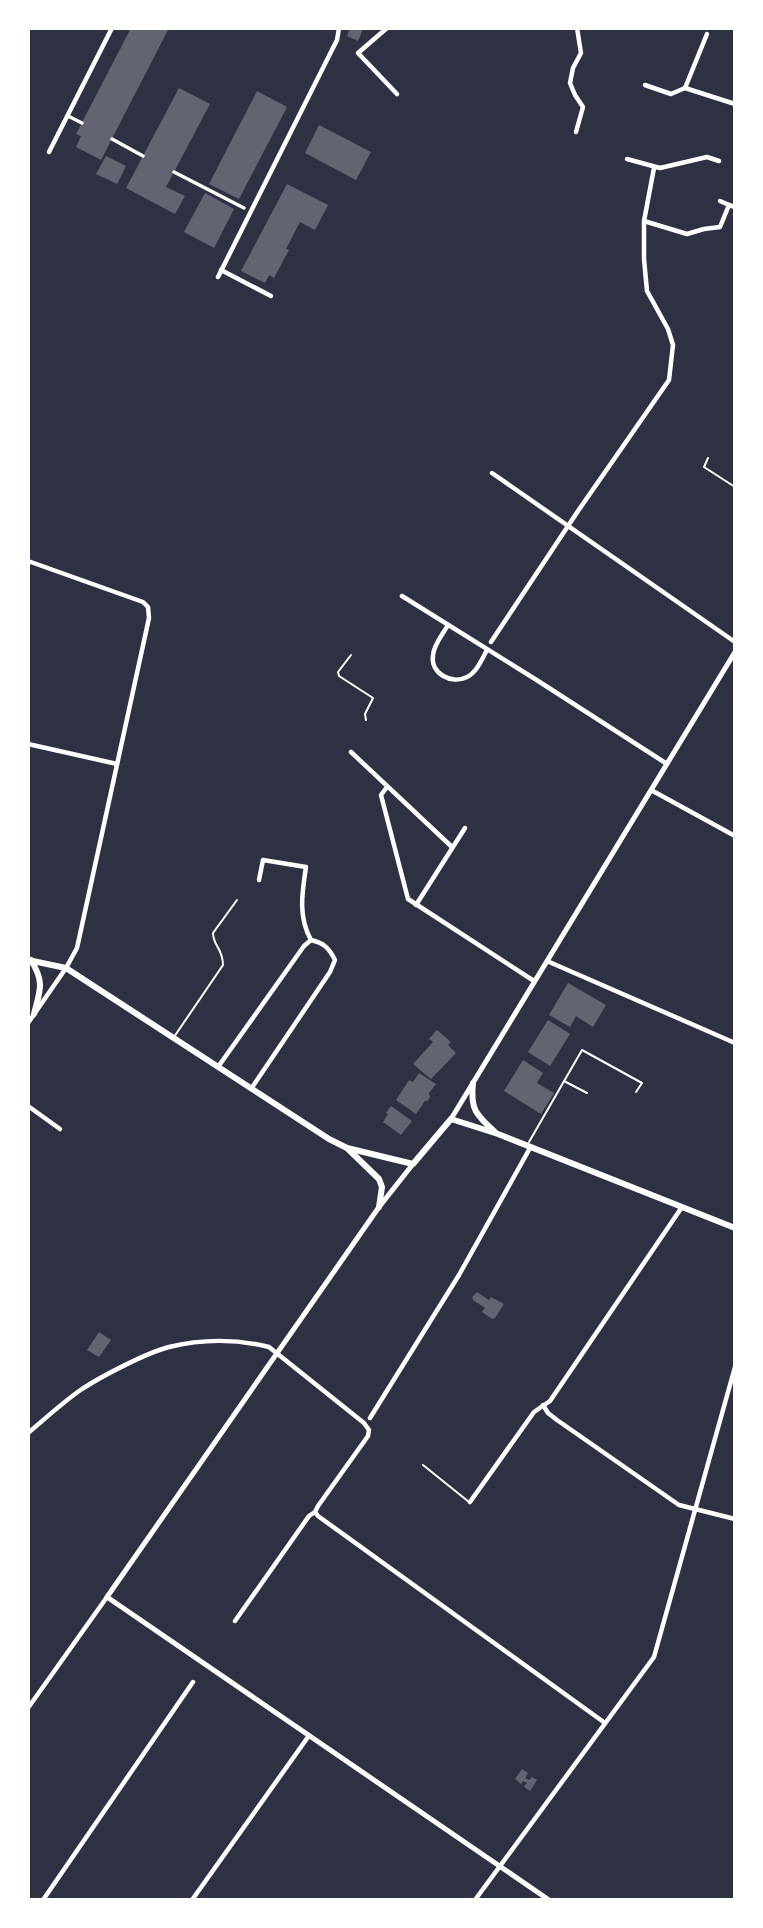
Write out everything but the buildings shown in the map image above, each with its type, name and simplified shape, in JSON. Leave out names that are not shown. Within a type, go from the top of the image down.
[{"type":"main road","points":[[30,960],[66,968],[329,1139],[347,1148],[413,1164],[451,1119],[498,1134],[735,1228]]},
{"type":"main road","points":[[30,960],[40,975],[41,987],[34,1014]]},
{"type":"main road","points":[[473,1083],[472,1103],[475,1110],[498,1134]]},
{"type":"main road","points":[[347,1148],[379,1179],[382,1187],[379,1207]]},
{"type":"street","points":[[49,152],[112,28]]},
{"type":"street","points":[[218,277],[337,40],[339,28]]},
{"type":"street","points":[[387,28],[358,53],[397,94]]},
{"type":"street","points":[[576,132],[583,107],[570,83],[573,68],[581,53],[577,28]]},
{"type":"street","points":[[685,88],[707,34]]},
{"type":"street","points":[[645,85],[671,94],[685,88],[735,104]]},
{"type":"street","points":[[68,116],[82,123]]},
{"type":"street","points":[[112,139],[143,156]]},
{"type":"street","points":[[626,159],[654,168],[707,157],[719,161]]},
{"type":"street","points":[[491,642],[669,380],[673,345],[668,329],[647,290],[644,259],[644,221],[654,168]]},
{"type":"street","points":[[174,172],[244,208]]},
{"type":"street","points":[[720,201],[735,207]]},
{"type":"street","points":[[644,221],[687,234],[720,227],[729,205]]},
{"type":"street","points":[[221,270],[271,296]]},
{"type":"street","points":[[492,473],[735,642]]},
{"type":"street","points":[[28,561],[143,601],[148,607],[149,618],[77,948],[28,1023]]},
{"type":"street","points":[[402,596],[667,764]]},
{"type":"street","points":[[448,625],[435,647],[432,661],[445,678],[452,680],[466,677],[477,667],[487,650]]},
{"type":"street","points":[[451,1119],[735,652]]},
{"type":"street","points":[[28,744],[117,764]]},
{"type":"street","points":[[351,752],[452,847]]},
{"type":"street","points":[[387,787],[381,795],[408,899],[534,981]]},
{"type":"street","points":[[651,790],[735,836]]},
{"type":"street","points":[[416,905],[465,828]]},
{"type":"street","points":[[251,1088],[330,972],[335,960],[330,949],[311,940],[304,929],[301,901],[306,867],[263,860],[259,880]]},
{"type":"street","points":[[218,1067],[304,946],[311,940]]},
{"type":"street","points":[[547,961],[735,1043]]},
{"type":"street","points":[[28,1106],[60,1129]]},
{"type":"street","points":[[370,1418],[459,1275],[528,1147]]},
{"type":"street","points":[[28,1708],[379,1207],[413,1164]]},
{"type":"street","points":[[470,1502],[534,1412],[550,1401],[682,1207]]},
{"type":"street","points":[[28,1433],[83,1388],[117,1369],[168,1347],[215,1341],[250,1342],[269,1347],[364,1423],[369,1430],[368,1436],[317,1506],[318,1517],[605,1723]]},
{"type":"street","points":[[475,1900],[654,1657],[735,1367]]},
{"type":"street","points":[[543,1405],[557,1420],[679,1505],[735,1519]]},
{"type":"street","points":[[234,1621],[309,1516],[316,1512]]},
{"type":"street","points":[[107,1597],[549,1900]]},
{"type":"street","points":[[43,1900],[193,1682]]},
{"type":"street","points":[[192,1900],[308,1737]]},
{"type":"lane","points":[[708,458],[704,467],[735,487]]},
{"type":"lane","points":[[351,655],[338,672],[373,698],[365,714],[366,720]]},
{"type":"lane","points":[[174,1038],[223,965],[223,956],[213,940],[213,933],[237,900]]},
{"type":"lane","points":[[528,1147],[582,1050],[642,1083],[636,1092]]},
{"type":"lane","points":[[564,1081],[587,1093]]},
{"type":"lane","points":[[424,1465],[470,1502]]}]
